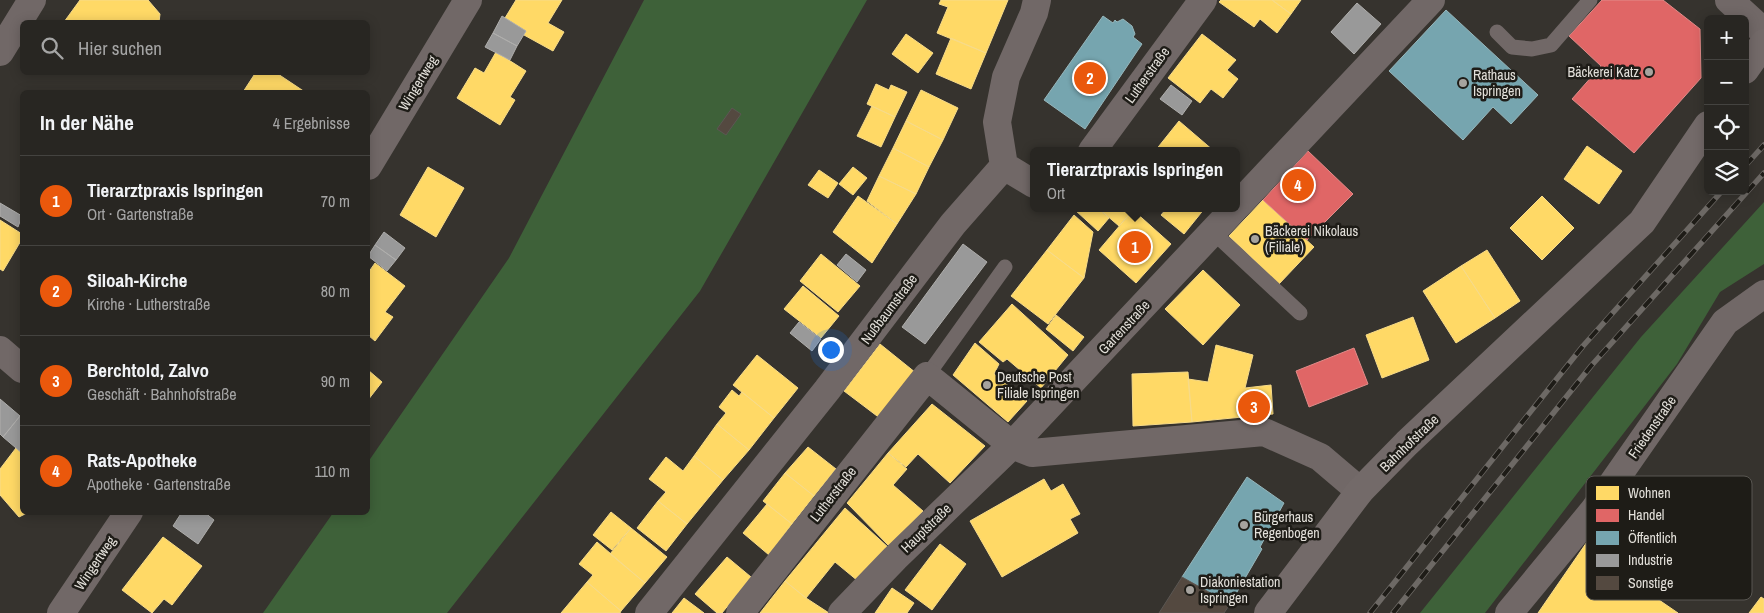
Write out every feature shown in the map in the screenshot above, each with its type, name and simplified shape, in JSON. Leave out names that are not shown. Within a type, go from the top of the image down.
[{"type":"main road","points":[[1749,64],[1764,42]]},
{"type":"main road","name":"Bahnhofstraße","points":[[1268,613],[1360,491],[1407,443],[1642,222],[1704,131]]},
{"type":"street","points":[[0,52],[32,0]]},
{"type":"street","name":"Wingertweg","points":[[370,163],[468,0]]},
{"type":"street","points":[[1030,182],[1004,166],[997,122],[1006,77],[1034,12],[1037,0]]},
{"type":"street","name":"Lutherstraße","points":[[1095,147],[1203,0]]},
{"type":"street","name":"Gartenstraße","points":[[1240,204],[1431,0]]},
{"type":"street","points":[[1729,0],[1764,32]]},
{"type":"street","name":"Nußbaumstraße","points":[[648,613],[827,390],[954,224],[1004,166]]},
{"type":"street","name":"Gartenstraße","points":[[1012,446],[1232,212]]},
{"type":"street","name":"Friedenstraße","points":[[1618,476],[1725,322],[1764,294]]},
{"type":"street","points":[[927,376],[1012,446],[1032,453],[1264,432],[1320,457],[1360,491]]},
{"type":"street","name":"Lutherstraße","points":[[740,613],[927,376]]},
{"type":"street","name":"Hauptstraße","points":[[842,613],[895,558],[1012,446]]},
{"type":"street","name":"Wingertweg","points":[[60,613],[127,515]]},
{"type":"street","name":"Friedenstraße","points":[[1509,613],[1586,520]]},
{"type":"lane","points":[[1497,32],[1512,47],[1532,50],[1551,45],[1590,0]]},
{"type":"lane","points":[[1213,232],[1300,313]]},
{"type":"lane","name":"Lutherstraße","points":[[927,376],[1005,268]]},
{"type":"green space","points":[[644,0],[867,0],[700,291],[447,613],[263,613],[332,515],[370,515],[370,459],[509,258]]},
{"type":"green space","points":[[1764,202],[1764,264],[1720,292],[1677,364],[1591,476],[1586,476],[1586,482],[1485,613],[1420,613],[1641,337]]},
{"type":"building: Wohnen","points":[[80,0],[148,0],[160,14],[159,20],[65,20]]},
{"type":"building: Wohnen","points":[[516,0],[562,0],[548,23],[564,32],[553,51],[524,35],[526,31],[505,18]]},
{"type":"building: Wohnen","points":[[941,0],[1008,0],[986,53],[937,33],[948,7],[939,4]]},
{"type":"building: Wohnen","points":[[1221,0],[1272,0],[1291,14],[1277,33],[1260,19],[1254,27],[1219,2]]},
{"type":"building: Wohnen","points":[[1272,0],[1301,0],[1291,14]]},
{"type":"building: Wohnen","points":[[906,34],[933,53],[918,73],[892,54]]},
{"type":"building: Wohnen","points":[[1202,34],[1236,60],[1227,70],[1238,79],[1223,98],[1211,89],[1200,103],[1168,78]]},
{"type":"building: Wohnen","points":[[951,38],[986,53],[971,89],[936,74]]},
{"type":"building: Wohnen","points":[[496,52],[526,71],[510,97],[515,100],[500,125],[457,98],[475,68],[484,73]]},
{"type":"building: Wohnen","points":[[254,75],[280,75],[302,90],[244,90]]},
{"type":"building: Wohnen","points":[[876,84],[889,90],[891,85],[907,92],[895,117],[867,104]]},
{"type":"building: Wohnen","points":[[921,90],[958,108],[943,140],[906,121]]},
{"type":"building: Wohnen","points":[[872,106],[895,117],[881,147],[857,136]]},
{"type":"building: Wohnen","points":[[906,121],[943,140],[929,167],[893,148]]},
{"type":"building: Wohnen","points":[[1179,121],[1209,147],[1158,147]]},
{"type":"building: Wohnen","points":[[1587,146],[1622,171],[1599,204],[1564,179]]},
{"type":"building: Wohnen","points":[[893,148],[929,167],[916,194],[879,176]]},
{"type":"building: Wohnen","points":[[428,167],[464,188],[436,237],[400,215]]},
{"type":"building: Wohnen","points":[[853,167],[867,178],[853,195],[839,184]]},
{"type":"building: Wohnen","points":[[819,170],[838,183],[828,198],[808,185]]},
{"type":"building: Wohnen","points":[[879,176],[916,194],[897,224],[867,201]]},
{"type":"building: Wohnen","points":[[858,196],[897,224],[872,263],[833,232]]},
{"type":"building: Wohnen","points":[[1542,196],[1574,228],[1542,260],[1510,228]]},
{"type":"building: Wohnen","points":[[1263,200],[1314,247],[1279,284],[1229,236]]},
{"type":"building: Wohnen","points":[[1077,212],[1102,212],[1109,218],[1098,231]]},
{"type":"building: Wohnen","points":[[1103,212],[1131,212],[1119,226]]},
{"type":"building: Wohnen","points":[[1131,212],[1135,212],[1171,244],[1136,283],[1099,250]]},
{"type":"building: Wohnen","points":[[1164,212],[1202,212],[1184,234],[1161,215]]},
{"type":"building: Wohnen","points":[[1074,215],[1093,232],[1084,278],[1047,250]]},
{"type":"building: Wohnen","points":[[0,220],[20,233],[20,242],[3,271],[0,269]]},
{"type":"building: Wohnen","points":[[1047,250],[1084,278],[1048,324],[1011,296]]},
{"type":"building: Wohnen","points":[[1487,250],[1520,301],[1495,318],[1461,266]]},
{"type":"building: Wohnen","points":[[821,254],[860,286],[838,312],[800,281]]},
{"type":"building: Wohnen","points":[[375,263],[405,286],[385,312],[393,317],[375,341],[370,337],[370,270]]},
{"type":"building: Wohnen","points":[[1461,266],[1495,318],[1456,343],[1423,291]]},
{"type":"building: Wohnen","points":[[1203,270],[1240,305],[1203,345],[1165,309]]},
{"type":"building: Wohnen","points":[[803,286],[839,316],[821,338],[784,309]]},
{"type":"building: Wohnen","points":[[1012,304],[1068,355],[1041,388],[1007,359],[1003,362],[979,342]]},
{"type":"building: Wohnen","points":[[1056,315],[1084,337],[1073,351],[1046,329]]},
{"type":"building: Wohnen","points":[[1413,317],[1429,360],[1382,378],[1366,335]]},
{"type":"building: Wohnen","points":[[975,343],[999,364],[994,374],[1027,401],[1008,422],[953,375]]},
{"type":"building: Wohnen","points":[[880,344],[916,373],[881,419],[844,391]]},
{"type":"building: Wohnen","points":[[1216,345],[1253,355],[1245,388],[1271,385],[1273,414],[1192,422],[1188,379],[1208,382]]},
{"type":"building: Wohnen","points":[[757,355],[798,388],[774,418],[733,385]]},
{"type":"building: Wohnen","points":[[370,372],[382,382],[370,397]]},
{"type":"building: Wohnen","points":[[1188,372],[1192,422],[1133,426],[1132,374]]},
{"type":"building: Wohnen","points":[[732,390],[739,396],[742,392],[774,418],[749,450],[717,424],[726,413],[719,407]]},
{"type":"building: Wohnen","points":[[932,404],[985,446],[950,483],[918,454],[906,467],[888,453]]},
{"type":"building: Wohnen","points":[[717,424],[749,450],[723,480],[694,456]]},
{"type":"building: Wohnen","points":[[808,447],[836,469],[814,496],[785,473]]},
{"type":"building: Wohnen","points":[[16,448],[20,451],[20,515],[23,515],[19,517],[0,495],[0,469]]},
{"type":"building: Wohnen","points":[[888,453],[907,469],[893,485],[923,511],[890,547],[847,503]]},
{"type":"building: Wohnen","points":[[694,456],[723,480],[687,524],[658,501],[666,492],[649,479],[666,457],[683,471]]},
{"type":"building: Wohnen","points":[[785,473],[814,496],[792,524],[763,501]]},
{"type":"building: Wohnen","points":[[1044,479],[1051,491],[1063,484],[1080,514],[1070,519],[1078,533],[1002,577],[970,521]]},
{"type":"building: Wohnen","points":[[658,501],[687,524],[666,551],[637,528]]},
{"type":"building: Wohnen","points":[[767,504],[792,524],[769,555],[743,533]]},
{"type":"building: Wohnen","points":[[845,508],[890,549],[858,581],[835,562],[806,598],[785,581]]},
{"type":"building: Wohnen","points":[[611,512],[631,528],[612,550],[593,535]]},
{"type":"building: Wohnen","points":[[631,528],[667,557],[645,583],[610,554]]},
{"type":"building: Wohnen","points":[[163,537],[202,566],[172,605],[164,599],[152,613],[122,590]]},
{"type":"building: Wohnen","points":[[597,542],[645,583],[621,611],[587,582],[593,575],[579,564]]},
{"type":"building: Wohnen","points":[[1586,543],[1586,600],[1659,600],[1678,613],[1538,613]]},
{"type":"building: Wohnen","points":[[940,544],[966,564],[932,610],[905,590]]},
{"type":"building: Wohnen","points":[[727,557],[751,577],[722,613],[717,613],[695,594]]},
{"type":"building: Wohnen","points":[[785,581],[806,598],[829,613],[760,613]]},
{"type":"building: Wohnen","points":[[587,582],[621,611],[620,613],[561,613]]},
{"type":"building: Wohnen","points":[[892,588],[914,603],[907,613],[875,613]]},
{"type":"building: Wohnen","points":[[1761,597],[1764,599],[1764,613],[1749,613]]},
{"type":"building: Wohnen","points":[[684,598],[704,613],[672,613]]},
{"type":"building: Handel","name":"Bäckerei Katz","points":[[1602,0],[1663,0],[1700,29],[1701,78],[1634,153],[1572,99],[1601,66],[1569,36]]},
{"type":"building: Handel","points":[[1308,151],[1353,194],[1307,240],[1263,200]]},
{"type":"building: Handel","points":[[1354,348],[1368,384],[1309,407],[1296,371]]},
{"type":"building: Öffentlich","name":"Rathaus Ispringen","points":[[1446,10],[1538,95],[1511,124],[1493,107],[1463,140],[1389,71]]},
{"type":"building: Öffentlich","points":[[1103,16],[1113,23],[1115,20],[1117,22],[1123,19],[1132,26],[1135,34],[1133,37],[1142,44],[1085,129],[1044,100]]},
{"type":"building: Öffentlich","name":"Bürgerhaus Regenbogen","points":[[1247,477],[1284,503],[1260,547],[1262,549],[1230,604],[1182,577]]},
{"type":"building: Industrie","points":[[1357,3],[1381,24],[1354,54],[1331,32]]},
{"type":"building: Industrie","points":[[502,16],[526,31],[517,46],[493,33]]},
{"type":"building: Industrie","points":[[493,33],[517,46],[510,60],[485,47]]},
{"type":"building: Industrie","points":[[1171,85],[1192,101],[1182,115],[1160,99]]},
{"type":"building: Industrie","points":[[0,203],[20,215],[18,227],[0,216]]},
{"type":"building: Industrie","points":[[384,232],[405,248],[396,260],[375,245]]},
{"type":"building: Industrie","points":[[963,244],[987,262],[925,344],[902,327]]},
{"type":"building: Industrie","points":[[375,245],[396,260],[387,271],[370,258],[370,253]]},
{"type":"building: Industrie","points":[[846,254],[866,270],[857,282],[837,265]]},
{"type":"building: Industrie","points":[[799,322],[821,339],[812,351],[790,333]]},
{"type":"building: Industrie","points":[[0,399],[20,416],[3,437],[0,434]]},
{"type":"building: Industrie","points":[[20,416],[20,451],[3,437]]},
{"type":"building: Industrie","points":[[180,515],[208,515],[214,520],[198,544],[173,526]]},
{"type":"building: Sonstige","points":[[732,108],[741,114],[726,135],[717,129]]},
{"type":"building: Sonstige","name":"Diakoniestation Ispringen","points":[[1182,577],[1230,604],[1224,613],[1159,613]]},
{"type":"railway","points":[[1749,162],[1764,145]]},
{"type":"railway","points":[[1393,613],[1591,366],[1764,173]]},
{"type":"railway","points":[[1370,613],[1583,346],[1718,195]]},
{"type":"place","name":"Bäckerei Katz","points":[[1649,72]]},
{"type":"place","name":"Siloah-Kirche","points":[[1090,78]]},
{"type":"place","name":"Rathaus Ispringen","points":[[1463,83]]},
{"type":"place","name":"Rats-Apotheke","points":[[1298,185]]},
{"type":"place","name":"Bäckerei Nikolaus (Filiale)","points":[[1255,239]]},
{"type":"place","name":"Tierarztpraxis Ispringen","points":[[1135,247]]},
{"type":"place","name":"Deutsche Post Filiale Ispringen","points":[[987,385]]},
{"type":"place","name":"Berchtold, Zalvo","points":[[1254,407]]},
{"type":"place","name":"Bürgerhaus Regenbogen","points":[[1244,525]]},
{"type":"place","name":"Diakoniestation Ispringen","points":[[1190,590]]}]
